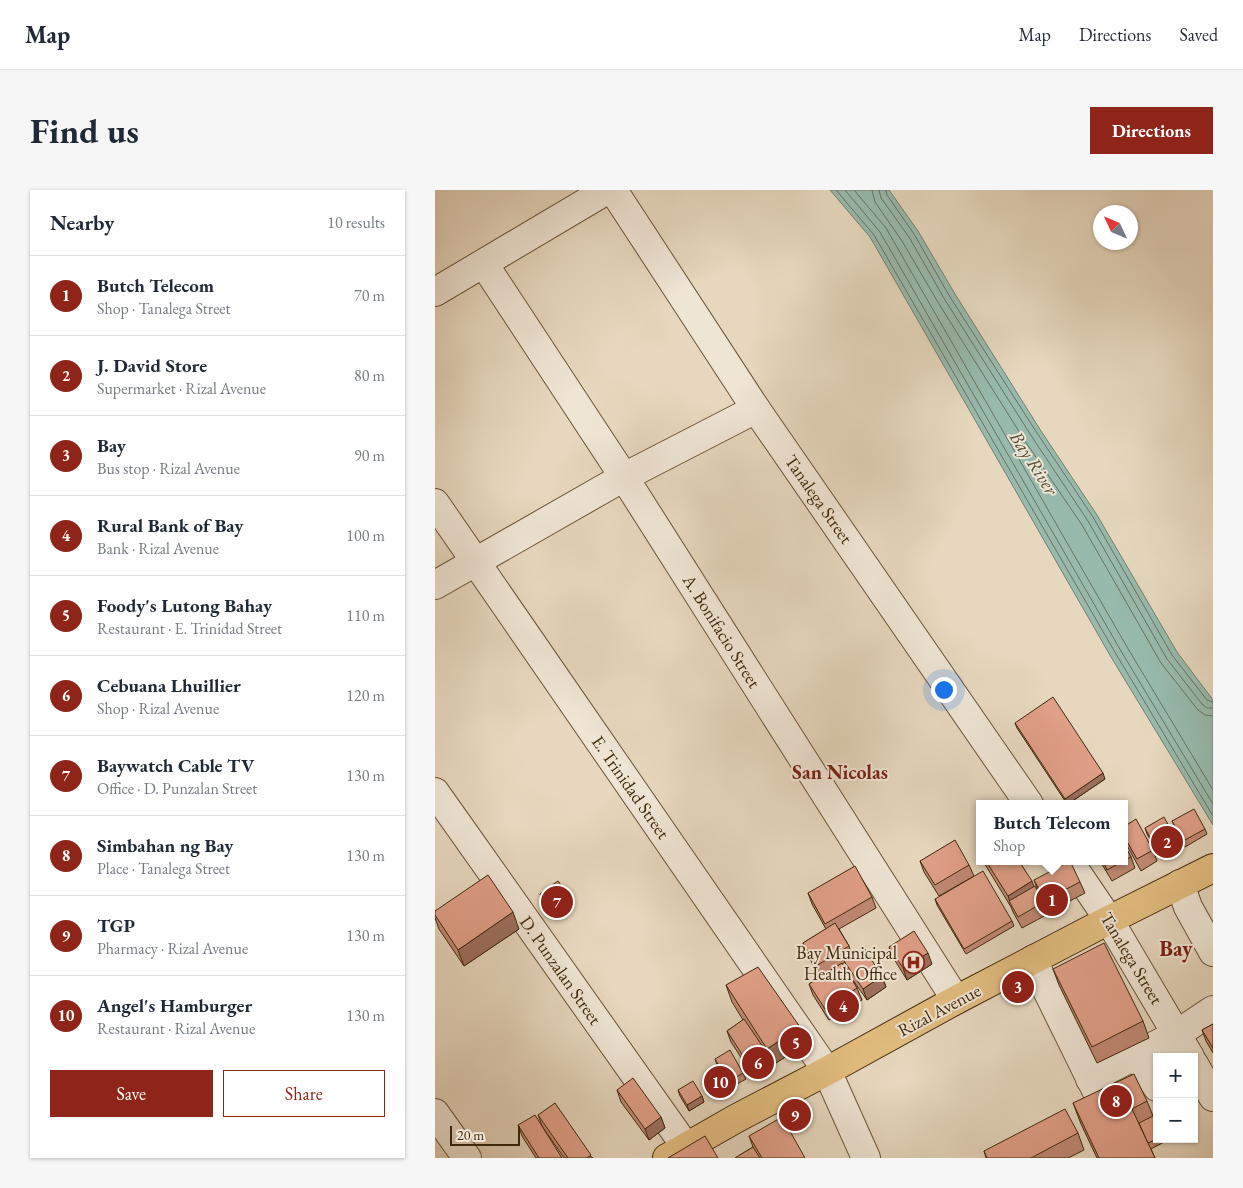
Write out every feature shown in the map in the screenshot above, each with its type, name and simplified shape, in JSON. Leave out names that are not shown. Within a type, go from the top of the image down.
[{"type":"main road","name":"Rizal Avenue","points":[[677,1152],[1034,959],[1213,868]]},
{"type":"street","points":[[435,292],[607,190]]},
{"type":"street","name":"Tanalega Street","points":[[613,190],[757,409],[1026,800]]},
{"type":"street","name":"A. Bonifacio Street","points":[[483,264],[625,477],[957,1000]]},
{"type":"street","points":[[435,585],[625,477],[757,409]]},
{"type":"street","name":"E. Trinidad Street","points":[[435,503],[827,1072],[866,1158]]},
{"type":"street","name":"D. Punzalan Street","points":[[435,792],[677,1152]]},
{"type":"street","name":"Tanalega Street","points":[[1072,865],[1109,920],[1188,1053]]},
{"type":"street","points":[[1180,884],[1188,907],[1213,952]]},
{"type":"street","points":[[1034,959],[1040,976],[1094,1085],[1136,1055],[1177,1034],[1213,1010]]},
{"type":"street","points":[[1136,1055],[1153,1080]]},
{"type":"street","points":[[1198,1071],[1213,1097]]},
{"type":"street","points":[[435,1113],[467,1158]]},
{"type":"water","name":"Bay River","points":[[830,190],[889,190],[918,231],[1041,431],[1097,515],[1177,652],[1213,700],[1213,825],[1111,657],[870,237]]},
{"type":"building","points":[[1053,697],[1103,773],[1065,799],[1015,723]]},
{"type":"building","points":[[1194,809],[1205,829],[1183,841],[1172,821]]},
{"type":"building","points":[[1164,817],[1178,843],[1158,853],[1145,828]]},
{"type":"building","points":[[1136,819],[1153,850],[1137,859],[1128,843],[1128,824]]},
{"type":"building","points":[[955,840],[969,865],[935,885],[920,861]]},
{"type":"building","points":[[989,865],[1022,865],[1032,881],[1008,896]]},
{"type":"building","points":[[1062,865],[1072,865],[1080,882],[1045,900],[1034,880]]},
{"type":"building","points":[[1105,865],[1116,865],[1107,870]]},
{"type":"building","points":[[855,866],[872,897],[825,924],[808,893]]},
{"type":"building","points":[[983,871],[1012,921],[964,949],[935,899]]},
{"type":"building","points":[[488,875],[513,912],[458,950],[435,915],[435,911]]},
{"type":"building","points":[[558,881],[570,898],[553,911],[540,894]]},
{"type":"building","points":[[1035,886],[1044,902],[1018,917],[1009,901]]},
{"type":"building","points":[[835,923],[849,946],[816,966],[803,943]]},
{"type":"building","points":[[914,931],[928,953],[903,968],[889,947]]},
{"type":"building","points":[[1104,943],[1143,1021],[1092,1047],[1053,969]]},
{"type":"building","points":[[864,948],[882,976],[863,989],[844,961]]},
{"type":"building","points":[[842,963],[857,988],[825,1009],[809,984]]},
{"type":"building","points":[[758,967],[800,1027],[767,1049],[726,985]]},
{"type":"building","points":[[744,1019],[767,1053],[749,1065],[727,1031]]},
{"type":"building","points":[[1213,1024],[1213,1048],[1202,1030]]},
{"type":"building","points":[[730,1050],[743,1073],[728,1082],[715,1059]]},
{"type":"building","points":[[1134,1074],[1147,1101],[1132,1109],[1155,1158],[1099,1158],[1073,1103]]},
{"type":"building","points":[[633,1078],[661,1117],[645,1129],[617,1090]]},
{"type":"building","points":[[693,1081],[702,1096],[687,1105],[678,1090]]},
{"type":"building","points":[[555,1103],[591,1155],[587,1158],[568,1158],[538,1115]]},
{"type":"building","points":[[1065,1109],[1078,1133],[1031,1158],[987,1158],[984,1151]]},
{"type":"building","points":[[535,1115],[562,1158],[539,1158],[518,1125]]},
{"type":"building","points":[[1153,1116],[1153,1141],[1148,1143],[1139,1123]]},
{"type":"building","points":[[782,1117],[805,1158],[762,1158],[749,1136]]},
{"type":"building","points":[[705,1136],[718,1158],[668,1158]]},
{"type":"building","points":[[753,1147],[760,1158],[735,1158]]},
{"type":"place","name":"J. David Store","points":[[1167,842]]},
{"type":"place","name":"Butch Telecom","points":[[1052,900]]},
{"type":"place","name":"Baywatch Cable TV","points":[[557,902]]},
{"type":"place","name":"Bay Municipal Health Office","points":[[913,962]]},
{"type":"place","name":"Bay","points":[[1018,987]]},
{"type":"place","name":"Rural Bank of Bay","points":[[843,1006]]},
{"type":"place","name":"Foody's Lutong Bahay","points":[[796,1043]]},
{"type":"place","name":"Cebuana Lhuillier","points":[[758,1063]]},
{"type":"place","name":"Angel's Hamburger","points":[[720,1082]]},
{"type":"place","name":"Simbahan ng Bay","points":[[1116,1101]]},
{"type":"place","name":"TGP","points":[[795,1115]]},
{"type":"district","name":"San Nicolas","points":[[840,772]]},
{"type":"district","name":"Bay","points":[[1176,948]]}]
